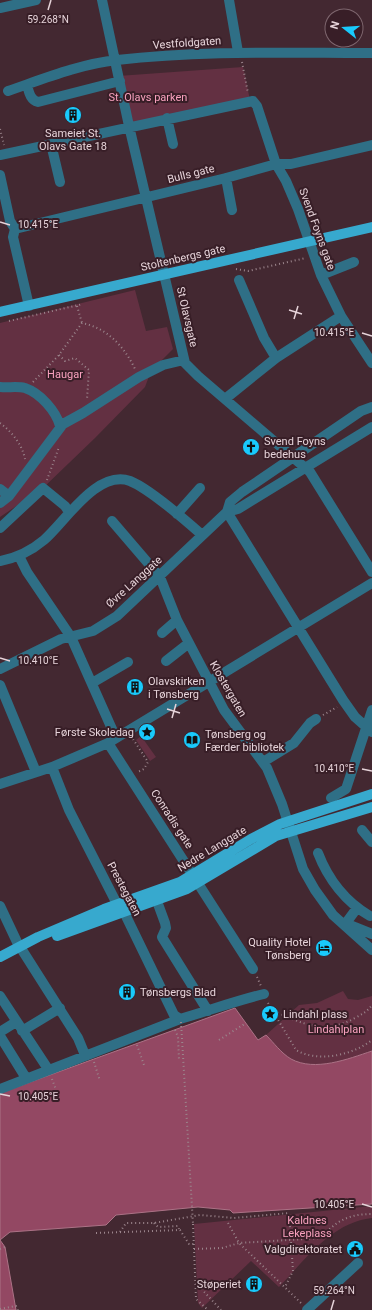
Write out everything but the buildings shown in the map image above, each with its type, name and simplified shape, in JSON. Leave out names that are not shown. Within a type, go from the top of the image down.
[{"type":"main road","name":"Stoltenbergs gate","points":[[0,312],[372,226]]},
{"type":"main road","name":"Nedre Langgate","points":[[20,947],[41,942],[124,912],[180,882],[197,879],[290,826],[372,794]]},
{"type":"main road","name":"Nedre Langgate","points":[[290,826],[372,807]]},
{"type":"main road","name":"Nedre Langgate","points":[[0,957],[38,937],[117,904],[155,896]]},
{"type":"street","points":[[0,8],[36,0]]},
{"type":"street","name":"St Olavsgate","points":[[102,0],[129,126],[184,360],[198,376],[305,468],[320,487],[372,572]]},
{"type":"street","points":[[229,0],[238,52]]},
{"type":"street","name":"Vestfoldgaten","points":[[8,91],[58,74],[116,60],[238,52],[372,53]]},
{"type":"street","points":[[26,85],[30,97],[33,101],[38,102],[120,81]]},
{"type":"street","points":[[3,154],[250,100]]},
{"type":"street","name":"Svend Foyns gate","points":[[250,100],[257,106],[276,164],[286,181],[298,209],[321,275],[340,316],[372,363]]},
{"type":"street","points":[[167,118],[173,144]]},
{"type":"street","points":[[51,144],[60,182]]},
{"type":"street","name":"Bulls gate","points":[[15,229],[146,198],[276,164],[291,164],[372,145]]},
{"type":"street","points":[[0,177],[3,205],[15,229],[12,237],[29,306]]},
{"type":"street","points":[[226,178],[232,210]]},
{"type":"street","points":[[321,275],[354,262]]},
{"type":"street","points":[[239,280],[264,338],[276,358]]},
{"type":"street","points":[[224,399],[276,358],[340,316]]},
{"type":"street","points":[[0,503],[9,496],[60,426],[83,414],[139,377],[170,362],[184,360]]},
{"type":"street","points":[[0,387],[23,387],[41,398],[52,409],[60,426]]},
{"type":"street","name":"Øvre Langgate","points":[[227,512],[230,502],[242,492],[291,457],[361,411],[372,407]]},
{"type":"street","name":"Øvre Langgate","points":[[0,669],[61,639],[93,631],[117,616],[160,576],[201,534],[227,512],[238,509],[372,427]]},
{"type":"street","points":[[0,561],[19,556],[43,541],[69,512],[106,483],[118,479],[130,481],[140,487],[201,534]]},
{"type":"street","points":[[0,528],[43,488],[65,506],[69,512]]},
{"type":"street","points":[[177,514],[200,488]]},
{"type":"street","points":[[0,489],[9,496]]},
{"type":"street","points":[[227,512],[264,569],[298,628],[345,703],[355,717],[369,730]]},
{"type":"street","name":"Klostergaten","points":[[112,521],[160,576],[177,620],[224,710],[263,762],[278,791],[303,869],[315,890],[333,915]]},
{"type":"street","name":"Conradis gate","points":[[19,556],[27,572],[71,637],[92,683],[112,740],[253,969]]},
{"type":"street","points":[[0,784],[52,767],[112,740],[372,582]]},
{"type":"street","points":[[162,633],[177,620]]},
{"type":"street","points":[[166,661],[189,643]]},
{"type":"street","points":[[92,683],[128,662]]},
{"type":"street","points":[[0,685],[36,772]]},
{"type":"street","points":[[331,798],[346,789],[369,730],[372,710]]},
{"type":"street","points":[[263,762],[294,743],[310,723],[316,719]]},
{"type":"street","name":"Prestegaten","points":[[52,767],[69,810],[117,904],[124,912],[174,1016],[180,1020]]},
{"type":"street","points":[[362,830],[372,842]]},
{"type":"street","points":[[318,853],[328,874],[357,908],[370,916]]},
{"type":"street","points":[[155,896],[166,928],[162,938],[208,1011]]},
{"type":"street","points":[[0,906],[20,947],[60,1008],[89,1057]]},
{"type":"street","points":[[346,923],[357,908]]},
{"type":"street","points":[[333,915],[346,923],[372,934]]},
{"type":"street","points":[[333,915],[372,950]]},
{"type":"street","points":[[0,1089],[26,1078],[49,1072],[89,1057],[180,1020],[235,1001],[264,994]]},
{"type":"street","points":[[0,996],[49,1072]]},
{"type":"street","points":[[22,1031],[60,1008]]},
{"type":"street","points":[[0,1032],[16,1022]]},
{"type":"street","points":[[0,1036],[26,1078]]},
{"type":"street","points":[[305,1307],[358,1263]]},
{"type":"path","points":[[238,52],[250,100]]},
{"type":"path","points":[[0,131],[3,154]]},
{"type":"path","points":[[77,306],[82,323]]},
{"type":"path","points":[[23,387],[34,381],[59,355],[82,323]]},
{"type":"path","points":[[82,323],[90,325],[113,338],[130,357],[139,377]]},
{"type":"path","points":[[59,355],[66,361],[75,358],[89,370],[87,405],[83,414]]},
{"type":"path","points":[[0,423],[11,432],[24,451],[24,474]]},
{"type":"path","points":[[43,488],[59,446]]},
{"type":"path","points":[[316,719],[345,703]]},
{"type":"path","points":[[126,732],[148,762],[140,771]]},
{"type":"path","points":[[253,969],[273,1011],[296,1050],[312,1056],[340,1055],[351,1052],[372,1040]]},
{"type":"path","points":[[273,1011],[315,1027],[330,1027],[348,1022],[367,1012],[372,1005]]},
{"type":"path","points":[[180,1020],[193,1224],[196,1299],[208,1310]]},
{"type":"path","points":[[219,1040],[246,1022]]},
{"type":"path","points":[[175,1029],[178,1037],[179,1060]]},
{"type":"path","points":[[136,1042],[144,1065]]},
{"type":"path","points":[[89,1057],[100,1081]]},
{"type":"path","points":[[49,1072],[58,1095]]},
{"type":"path","points":[[120,1232],[126,1223],[154,1223],[200,1215],[234,1218],[289,1213],[293,1271],[285,1287]]},
{"type":"path","points":[[194,1249],[222,1248],[239,1243],[321,1238],[334,1224],[350,1216],[372,1214]]},
{"type":"path","points":[[154,1223],[158,1227],[178,1226],[190,1244],[194,1244]]},
{"type":"path","points":[[228,1223],[239,1243],[305,1307]]},
{"type":"path","points":[[96,1234],[180,1230]]},
{"type":"path","points":[[0,1249],[5,1247]]},
{"type":"path","points":[[196,1283],[221,1310]]},
{"type":"path","points":[[0,1310],[16,1306],[18,1310]]},
{"type":"green space","name":"St. Olavs parken","points":[[243,67],[250,100],[130,125],[118,76]]},
{"type":"green space","name":"Haugar","points":[[135,290],[146,331],[167,327],[173,349],[151,371],[145,387],[95,438],[43,488],[0,517],[0,323]]},
{"type":"green space","points":[[141,736],[156,757],[150,761],[136,740]]},
{"type":"green space","name":"Lindahlplan","points":[[343,991],[348,999],[358,1000],[372,996],[372,1051],[332,1063],[300,1063],[287,1057],[266,1035],[299,1005],[317,1003]]},
{"type":"green space","name":"Kaldnes Lekeplass","points":[[372,1206],[372,1218],[358,1221],[332,1234],[309,1254],[279,1287],[251,1261],[202,1308],[198,1303],[194,1224]]},
{"type":"shaded area","points":[[235,1008],[258,1040],[266,1035],[287,1057],[300,1063],[332,1063],[372,1051],[372,1204],[233,1213],[230,1210],[198,1207],[116,1215],[106,1225],[10,1232],[0,1240],[0,1093]]},
{"type":"shaded area","points":[[0,1240],[5,1247],[16,1310],[0,1310]]},
{"type":"place","name":"Sameiet St. Olavs Gate 18","points":[[73,115]]},
{"type":"place","name":"Svend Foyns bedehus","points":[[251,447]]},
{"type":"place","name":"Olavskirken i Tønsberg","points":[[135,687]]},
{"type":"place","name":"Første Skoledag","points":[[147,732]]},
{"type":"place","name":"Tønsberg og Færder bibliotek","points":[[192,740]]},
{"type":"place","name":"Quality Hotel Tønsberg","points":[[324,948]]},
{"type":"place","name":"Tønsbergs Blad","points":[[127,992]]},
{"type":"place","name":"Lindahl plass","points":[[270,1014]]},
{"type":"place","name":"Valgdirektoratet","points":[[355,1249]]},
{"type":"place","name":"Støperiet","points":[[254,1284]]}]
